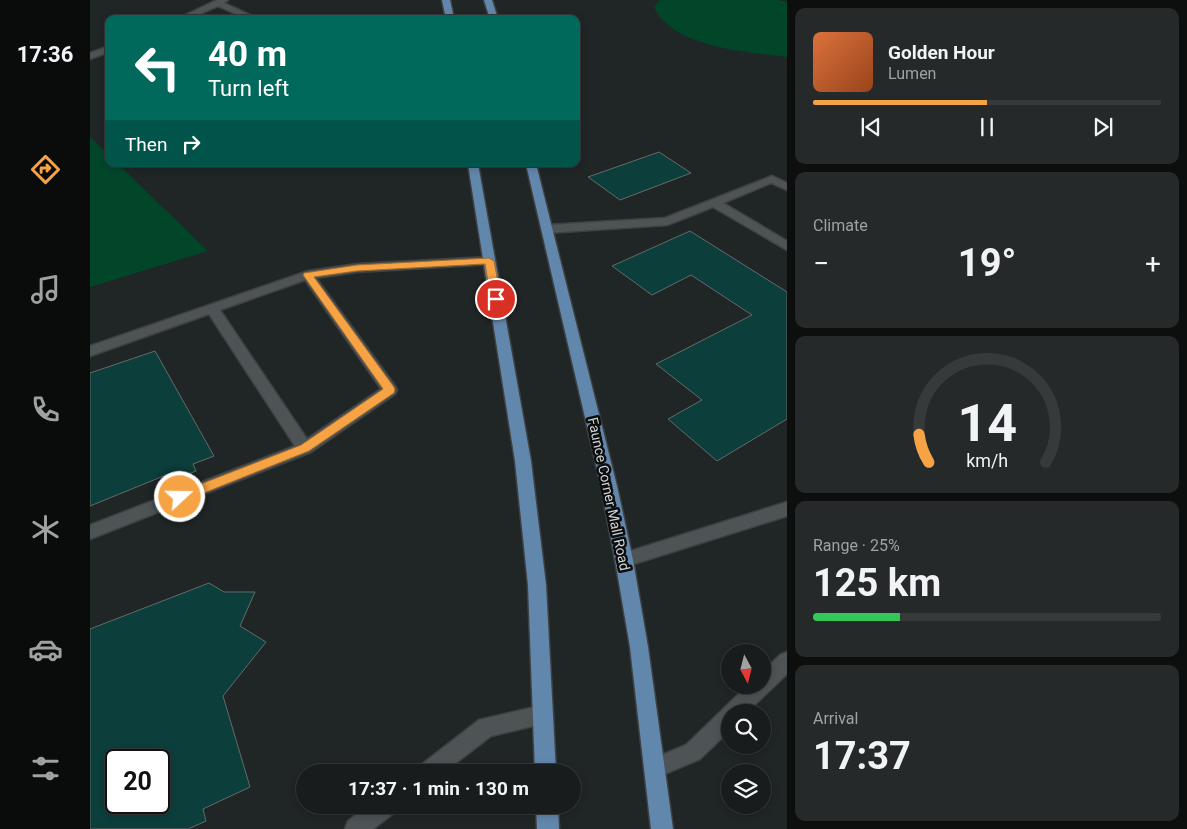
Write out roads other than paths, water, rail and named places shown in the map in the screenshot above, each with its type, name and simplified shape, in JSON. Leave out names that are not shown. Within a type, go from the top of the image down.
[{"type":"main road","points":[[488,0],[493,15]]},
{"type":"main road","points":[[473,167],[523,461],[537,585],[546,764]]},
{"type":"main road","name":"Faunce Corner Mall Road","points":[[532,167],[609,486],[624,560],[639,647],[662,829]]},
{"type":"main road","points":[[547,814],[548,829]]},
{"type":"street","points":[[190,15],[221,2],[247,15]]},
{"type":"street","points":[[90,56],[105,50]]},
{"type":"street","points":[[547,230],[666,221],[772,180],[787,188]]},
{"type":"street","points":[[714,202],[787,246]]},
{"type":"street","points":[[90,351],[308,275],[357,268],[489,261]]},
{"type":"street","points":[[90,532],[305,448],[390,390],[308,275]]},
{"type":"street","points":[[212,309],[305,448]]},
{"type":"street","points":[[624,560],[787,509]]},
{"type":"street","points":[[771,676],[787,661]]},
{"type":"street","points":[[742,704],[753,694]]},
{"type":"street","points":[[438,764],[486,727],[543,715]]},
{"type":"street","points":[[655,768],[693,752],[721,725]]},
{"type":"street","points":[[356,829],[375,814]]}]
